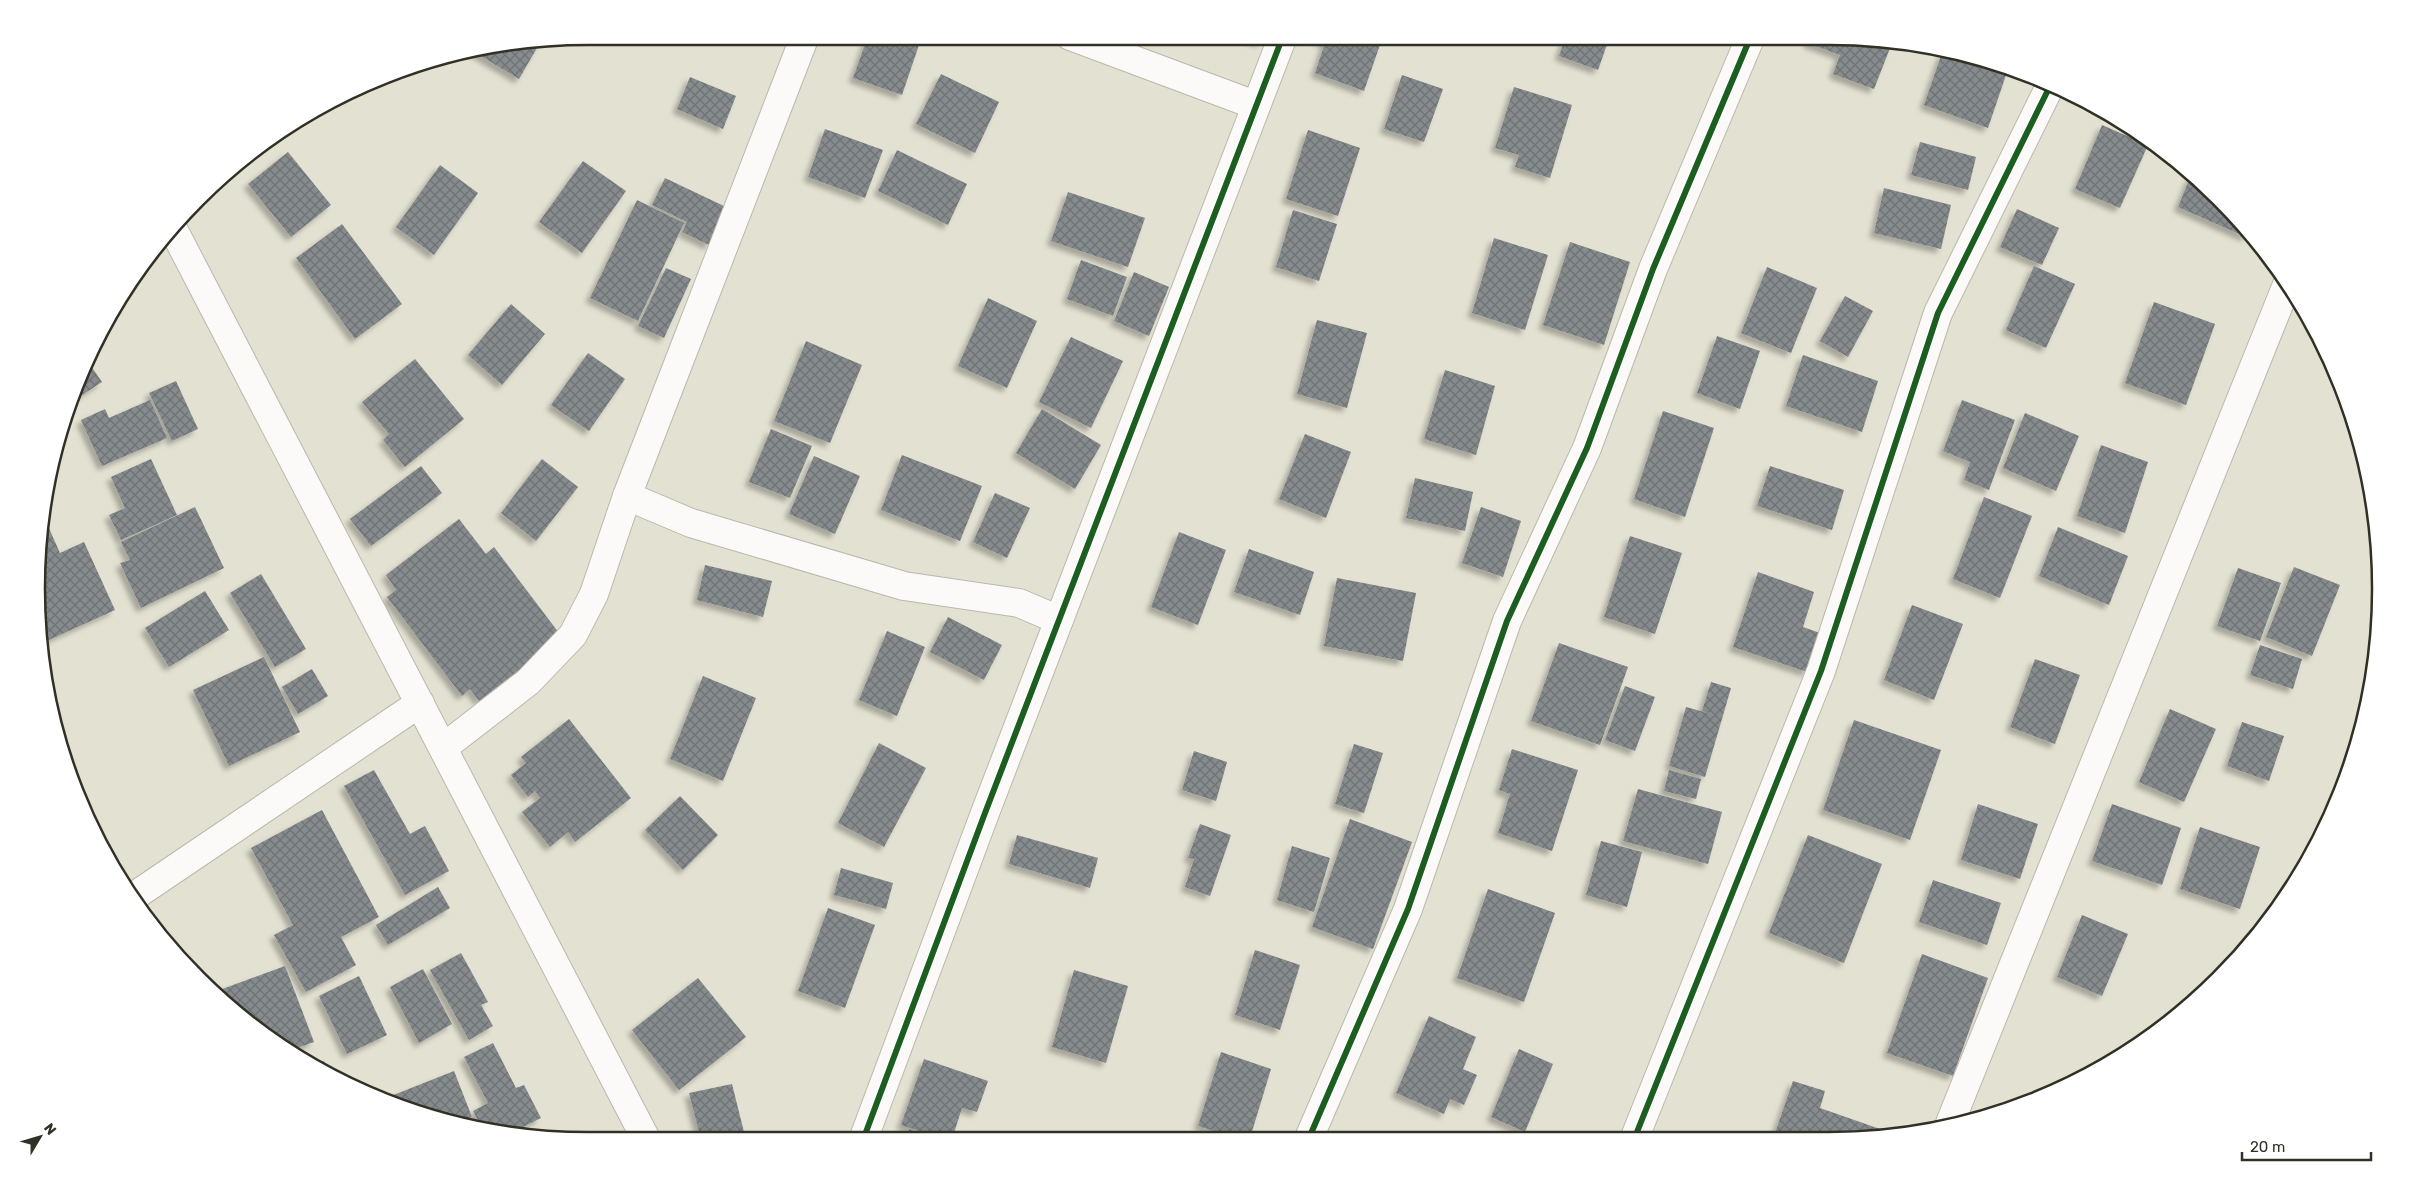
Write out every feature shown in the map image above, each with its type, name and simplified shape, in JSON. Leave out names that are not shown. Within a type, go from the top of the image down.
[{"type":"main road","points":[[444,747],[528,682],[573,636],[594,594],[627,496],[802,45]]},
{"type":"main road","points":[[1094,45],[1255,105]]},
{"type":"main road","points":[[866,1132],[1059,620],[1279,45]]},
{"type":"main road","points":[[1312,1132],[1408,909],[1507,622],[1588,448],[1653,269],[1747,45]]},
{"type":"main road","points":[[1637,1132],[1821,671],[1938,313],[2047,91]]},
{"type":"main road","points":[[176,235],[643,1132]]},
{"type":"main road","points":[[1952,1117],[2284,293]]},
{"type":"main road","points":[[627,496],[691,523],[904,586],[1019,603],[1059,620]]},
{"type":"main road","points":[[139,893],[420,703]]},
{"type":"building","points":[[865,45],[919,45],[902,95],[853,78]]},
{"type":"building","points":[[1324,45],[1380,45],[1364,91],[1315,73]]},
{"type":"building","points":[[1563,45],[1607,45],[1598,70],[1559,56]]},
{"type":"building","points":[[1812,45],[1864,46],[1890,49],[1874,89],[1833,74],[1840,55]]},
{"type":"building","points":[[537,48],[519,79],[480,56]]},
{"type":"building","points":[[1941,57],[2006,75],[1988,128],[1924,105]]},
{"type":"building","points":[[941,74],[999,102],[975,153],[916,124]]},
{"type":"building","points":[[1402,75],[1443,89],[1424,142],[1384,129]]},
{"type":"building","points":[[690,77],[736,96],[723,129],[677,109]]},
{"type":"building","points":[[1514,87],[1572,105],[1550,178],[1515,167],[1519,155],[1495,148]]},
{"type":"building","points":[[2102,125],[2131,137],[2146,148],[2120,208],[2075,189]]},
{"type":"building","points":[[825,129],[883,150],[865,198],[808,177]]},
{"type":"building","points":[[1308,130],[1360,148],[1338,216],[1286,199]]},
{"type":"building","points":[[1920,142],[1976,157],[1968,190],[1911,175]]},
{"type":"building","points":[[897,150],[967,184],[948,225],[878,191]]},
{"type":"building","points":[[288,152],[331,205],[291,237],[248,184]]},
{"type":"building","points":[[583,161],[626,191],[582,253],[539,222]]},
{"type":"building","points":[[440,165],[478,193],[434,255],[396,227]]},
{"type":"building","points":[[665,178],[726,207],[709,245],[682,232],[687,222],[652,205]]},
{"type":"building","points":[[2188,181],[2213,204],[2241,235],[2178,207]]},
{"type":"building","points":[[1884,188],[1951,205],[1941,249],[1874,233]]},
{"type":"building","points":[[1068,192],[1145,218],[1128,267],[1051,241]]},
{"type":"building","points":[[637,200],[684,223],[638,321],[590,298]]},
{"type":"building","points":[[2017,209],[2059,228],[2042,265],[2000,247]]},
{"type":"building","points":[[1293,210],[1337,224],[1319,281],[1276,267]]},
{"type":"building","points":[[342,224],[402,304],[355,339],[296,258]]},
{"type":"building","points":[[1494,238],[1548,255],[1525,330],[1472,313]]},
{"type":"building","points":[[1570,242],[1630,262],[1604,345],[1543,325]]},
{"type":"building","points":[[1081,260],[1127,277],[1113,316],[1067,299]]},
{"type":"building","points":[[2034,266],[2075,284],[2046,348],[2006,330]]},
{"type":"building","points":[[1767,267],[1817,288],[1791,353],[1741,333]]},
{"type":"building","points":[[666,268],[691,279],[664,338],[638,326]]},
{"type":"building","points":[[1134,272],[1169,287],[1149,336],[1114,321]]},
{"type":"building","points":[[1845,296],[1873,311],[1848,357],[1820,341]]},
{"type":"building","points":[[988,298],[1037,321],[1007,388],[958,366]]},
{"type":"building","points":[[2154,302],[2215,324],[2186,405],[2125,383]]},
{"type":"building","points":[[511,304],[545,334],[502,385],[468,355]]},
{"type":"building","points":[[1317,320],[1367,333],[1347,408],[1297,394]]},
{"type":"building","points":[[1717,336],[1760,351],[1740,409],[1697,393]]},
{"type":"building","points":[[1071,337],[1123,361],[1091,428],[1039,402]]},
{"type":"building","points":[[806,341],[862,365],[830,443],[774,421]]},
{"type":"building","points":[[588,353],[625,379],[589,431],[551,405]]},
{"type":"building","points":[[1803,355],[1878,381],[1862,432],[1786,406]]},
{"type":"building","points":[[415,359],[464,419],[405,467],[383,440],[389,434],[362,402]]},
{"type":"building","points":[[92,368],[102,382],[81,396]]},
{"type":"building","points":[[1445,370],[1495,386],[1476,455],[1424,439]]},
{"type":"building","points":[[176,381],[198,429],[172,441],[149,393]]},
{"type":"building","points":[[150,400],[167,438],[102,466],[81,420],[105,409],[109,418]]},
{"type":"building","points":[[1962,400],[2015,420],[1989,490],[1964,480],[1970,462],[1943,451]]},
{"type":"building","points":[[1042,409],[1101,445],[1075,489],[1016,453]]},
{"type":"building","points":[[1663,411],[1714,428],[1685,517],[1634,499]]},
{"type":"building","points":[[2025,413],[2079,436],[2056,491],[2003,468]]},
{"type":"building","points":[[771,429],[812,446],[790,498],[749,482]]},
{"type":"building","points":[[1305,434],[1351,452],[1326,518],[1279,499]]},
{"type":"building","points":[[2101,445],[2148,462],[2125,533],[2077,516]]},
{"type":"building","points":[[902,455],[982,486],[960,541],[881,510]]},
{"type":"building","points":[[814,456],[860,476],[835,534],[789,514]]},
{"type":"building","points":[[151,459],[177,515],[121,540],[109,515],[125,508],[111,477]]},
{"type":"building","points":[[542,459],[578,487],[536,541],[501,513]]},
{"type":"building","points":[[421,466],[442,493],[371,546],[350,519]]},
{"type":"building","points":[[1770,466],[1844,490],[1832,530],[1757,506]]},
{"type":"building","points":[[1415,478],[1473,492],[1465,531],[1406,518]]},
{"type":"building","points":[[995,493],[1030,508],[1007,558],[973,542]]},
{"type":"building","points":[[1984,497],[2032,516],[2000,598],[1953,579]]},
{"type":"building","points":[[195,507],[224,568],[141,608],[120,563],[130,560],[121,542]]},
{"type":"building","points":[[1481,507],[1521,521],[1503,577],[1462,563]]},
{"type":"building","points":[[459,519],[486,554],[494,547],[562,637],[479,701],[470,689],[462,696],[387,597],[396,590],[386,575]]},
{"type":"building","points":[[2058,527],[2128,556],[2109,605],[2039,576]]},
{"type":"building","points":[[49,528],[60,553],[84,542],[115,610],[48,640],[45,588]]},
{"type":"building","points":[[1179,532],[1226,550],[1198,625],[1151,607]]},
{"type":"building","points":[[1630,536],[1682,553],[1655,634],[1604,617]]},
{"type":"building","points":[[1249,549],[1314,572],[1300,615],[1234,592]]},
{"type":"building","points":[[705,565],[772,581],[763,617],[697,600]]},
{"type":"building","points":[[2294,567],[2340,585],[2312,656],[2266,637]]},
{"type":"building","points":[[2238,568],[2281,583],[2260,641],[2217,626]]},
{"type":"building","points":[[1758,572],[1814,592],[1803,627],[1820,633],[1807,672],[1733,647]]},
{"type":"building","points":[[261,574],[306,649],[275,667],[230,593]]},
{"type":"building","points":[[1337,578],[1416,593],[1403,661],[1324,646]]},
{"type":"building","points":[[205,591],[229,630],[169,667],[145,628]]},
{"type":"building","points":[[1912,605],[1963,624],[1934,700],[1884,680]]},
{"type":"building","points":[[948,617],[1002,645],[984,680],[930,652]]},
{"type":"building","points":[[887,631],[925,647],[897,716],[859,700]]},
{"type":"building","points":[[1559,643],[1628,667],[1600,745],[1531,721]]},
{"type":"building","points":[[2260,645],[2302,659],[2293,689],[2250,675]]},
{"type":"building","points":[[264,657],[300,732],[229,766],[193,690]]},
{"type":"building","points":[[2035,659],[2080,675],[2055,744],[2010,727]]},
{"type":"building","points":[[312,669],[328,696],[298,714],[282,687]]},
{"type":"building","points":[[703,676],[756,698],[723,781],[670,759]]},
{"type":"building","points":[[1711,682],[1731,688],[1705,777],[1669,766],[1686,707],[1719,716],[1702,711]]},
{"type":"building","points":[[1625,686],[1655,697],[1635,751],[1605,740]]},
{"type":"building","points":[[2170,709],[2216,729],[2184,802],[2139,782]]},
{"type":"building","points":[[569,719],[631,798],[575,842],[568,832],[550,847],[522,812],[540,798],[535,791],[528,797],[511,775],[526,763],[521,757]]},
{"type":"building","points":[[1854,720],[1941,750],[1910,840],[1823,810]]},
{"type":"building","points":[[2242,722],[2284,736],[2269,781],[2227,766]]},
{"type":"building","points":[[879,743],[926,768],[884,847],[838,823]]},
{"type":"building","points":[[1354,744],[1383,753],[1364,813],[1335,804]]},
{"type":"building","points":[[1512,749],[1578,770],[1552,851],[1498,833],[1510,794],[1499,790]]},
{"type":"building","points":[[1194,751],[1227,762],[1216,801],[1182,790]]},
{"type":"building","points":[[374,770],[410,834],[425,826],[449,871],[405,895],[344,786]]},
{"type":"building","points":[[1669,770],[1701,779],[1696,799],[1664,791]]},
{"type":"building","points":[[1638,789],[1722,812],[1708,864],[1623,841]]},
{"type":"building","points":[[680,796],[718,835],[683,870],[645,830]]},
{"type":"building","points":[[1978,804],[2038,824],[2020,879],[1961,860]]},
{"type":"building","points":[[2112,804],[2181,828],[2162,885],[2092,861]]},
{"type":"building","points":[[322,810],[379,917],[341,937],[356,965],[306,992],[274,935],[293,925],[251,848]]},
{"type":"building","points":[[1350,819],[1412,842],[1373,949],[1312,927]]},
{"type":"building","points":[[1200,824],[1231,835],[1210,896],[1185,887],[1194,859],[1188,858]]},
{"type":"building","points":[[2200,827],[2260,847],[2240,909],[2180,889]]},
{"type":"building","points":[[1017,835],[1098,858],[1090,888],[1009,864]]},
{"type":"building","points":[[1808,835],[1882,864],[1844,963],[1769,933]]},
{"type":"building","points":[[1601,841],[1642,852],[1627,907],[1586,895]]},
{"type":"building","points":[[1292,846],[1330,858],[1314,912],[1277,900]]},
{"type":"building","points":[[841,868],[893,883],[886,909],[834,895]]},
{"type":"building","points":[[1933,880],[2001,903],[1987,945],[1919,922]]},
{"type":"building","points":[[438,887],[450,908],[388,945],[376,925]]},
{"type":"building","points":[[1488,889],[1555,913],[1524,1002],[1457,978]]},
{"type":"building","points":[[828,908],[875,925],[845,1008],[798,991]]},
{"type":"building","points":[[2082,915],[2128,934],[2102,996],[2057,977]]},
{"type":"building","points":[[1255,950],[1300,965],[1280,1030],[1235,1015]]},
{"type":"building","points":[[461,953],[488,1002],[481,1005],[493,1026],[469,1040],[430,970]]},
{"type":"building","points":[[1922,954],[1988,978],[1953,1076],[1887,1053]]},
{"type":"building","points":[[285,966],[314,1042],[299,1047],[258,1020],[222,989]]},
{"type":"building","points":[[423,969],[452,1024],[419,1043],[390,987]]},
{"type":"building","points":[[1074,970],[1128,986],[1106,1063],[1052,1047]]},
{"type":"building","points":[[359,976],[387,1035],[347,1054],[319,996]]},
{"type":"building","points":[[698,978],[746,1037],[679,1090],[632,1030]]},
{"type":"building","points":[[1429,1016],[1476,1037],[1463,1069],[1477,1075],[1464,1105],[1450,1099],[1444,1114],[1396,1093]]},
{"type":"building","points":[[493,1043],[516,1088],[524,1085],[541,1118],[522,1127],[478,1121],[473,1111],[488,1103],[464,1057]]},
{"type":"building","points":[[1519,1049],[1553,1064],[1525,1132],[1491,1117]]},
{"type":"building","points":[[1221,1052],[1271,1069],[1252,1132],[1217,1132],[1198,1126]]},
{"type":"building","points":[[924,1059],[988,1081],[977,1112],[962,1108],[954,1132],[922,1132],[901,1125]]},
{"type":"building","points":[[454,1071],[472,1117],[468,1118],[448,1113],[393,1095]]},
{"type":"building","points":[[1793,1081],[1825,1091],[1820,1108],[1880,1129],[1828,1132],[1775,1132]]},
{"type":"building","points":[[732,1084],[744,1132],[699,1132],[689,1093]]},
{"type":"cycle path","points":[[866,1132],[985,813],[1280,45]]},
{"type":"cycle path","points":[[1312,1132],[1408,909],[1507,621],[1587,448],[1653,269],[1747,45]]},
{"type":"cycle path","points":[[1637,1132],[1821,671],[1938,313],[2047,91]]}]
